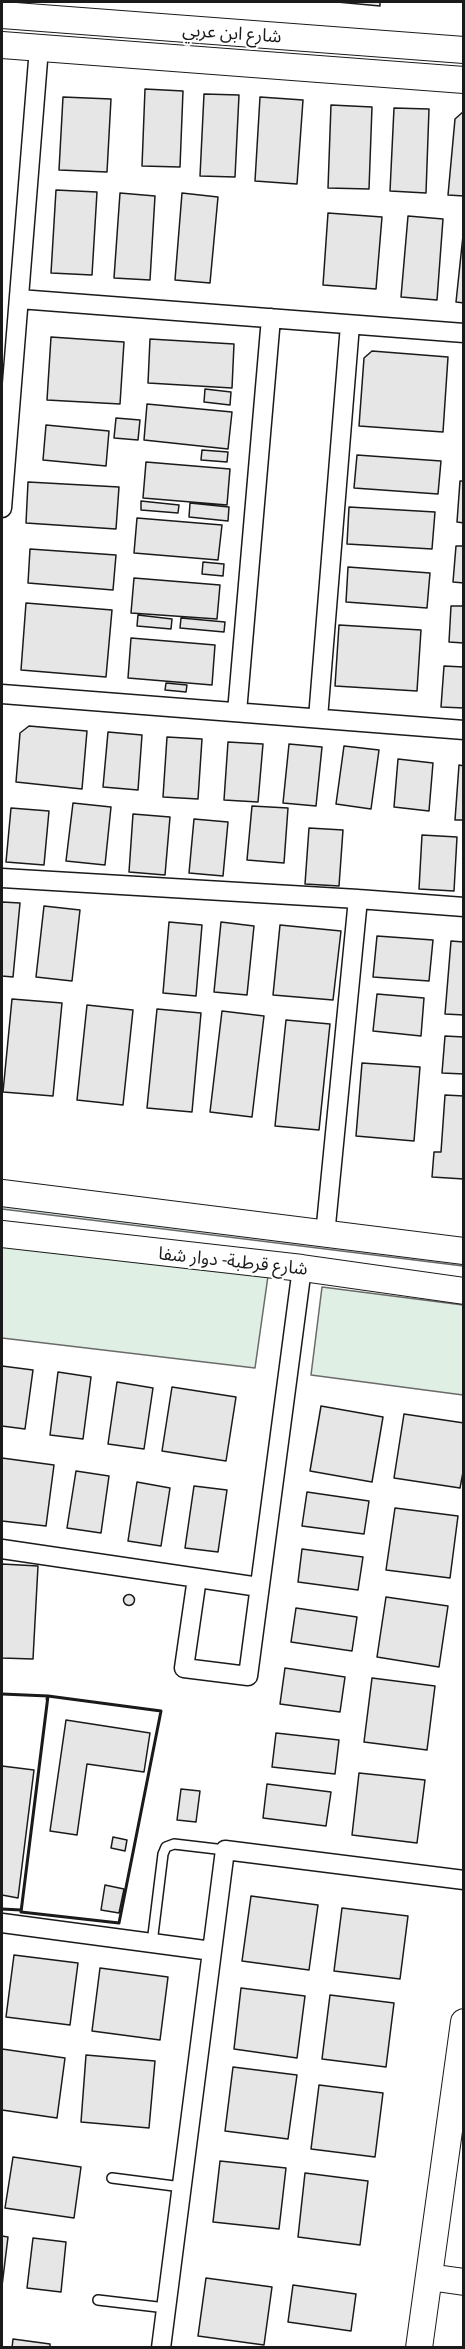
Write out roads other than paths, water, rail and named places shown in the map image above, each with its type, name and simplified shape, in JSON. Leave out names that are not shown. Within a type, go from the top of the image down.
[{"type":"street","name":"شارع ابن عربي","points":[[2,15],[45,10],[220,32],[464,50]]},
{"type":"street","points":[[219,61],[220,32]]},
{"type":"street","points":[[2,45],[464,80]]},
{"type":"street","points":[[2,508],[7,367],[19,299],[39,48]]},
{"type":"street","points":[[19,299],[464,333]]},
{"type":"street","points":[[237,712],[271,318]]},
{"type":"street","points":[[318,718],[350,326]]},
{"type":"street","points":[[2,694],[464,730]]},
{"type":"street","points":[[2,878],[464,907]]},
{"type":"street","points":[[325,1235],[358,899]]},
{"type":"street","points":[[2,1193],[464,1251]]},
{"type":"street","points":[[115,1248],[119,1209]]},
{"type":"street","name":"شارع قرطبة- دوار شفا","points":[[2,1234],[302,1268],[464,1291]]},
{"type":"street","points":[[197,1578],[184,1668],[248,1676],[302,1268]]},
{"type":"street","points":[[2,1549],[259,1587]]},
{"type":"street","points":[[161,2348],[225,1850],[464,1880]]},
{"type":"street","points":[[2,1923],[212,1951]]},
{"type":"street","points":[[419,2348],[464,2022]]},
{"type":"street","points":[[429,2277],[464,2282]]},
{"type":"lane","points":[[152,1943],[166,1847],[174,1844],[225,1850]]},
{"type":"lane","points":[[112,2178],[182,2187]]},
{"type":"lane","points":[[98,2300],[166,2308]]}]
